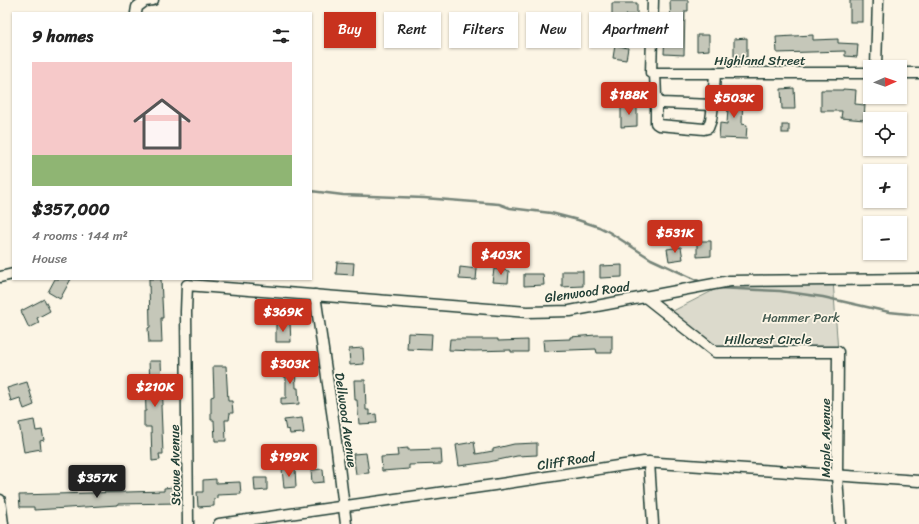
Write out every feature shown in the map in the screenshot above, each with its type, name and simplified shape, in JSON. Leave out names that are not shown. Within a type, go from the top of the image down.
[{"type":"street","points":[[136,12],[136,7],[145,1],[153,0]]},
{"type":"street","points":[[653,0],[653,73],[656,97],[656,123],[659,125],[704,129],[708,128],[711,120],[713,105],[714,73]]},
{"type":"street","points":[[876,60],[878,0]]},
{"type":"street","name":"Highland Street","points":[[653,73],[863,73]]},
{"type":"street","points":[[907,73],[919,73]]},
{"type":"street","points":[[656,97],[661,103],[713,105]]},
{"type":"street","points":[[0,277],[12,274]]},
{"type":"street","name":"Glenwood Road","points":[[187,285],[526,312],[570,311],[730,281],[919,279]]},
{"type":"street","name":"Stowe Avenue","points":[[187,285],[188,524]]},
{"type":"street","name":"Dellwood Avenue","points":[[315,295],[345,506],[346,524]]},
{"type":"street","name":"Hillcrest Circle","points":[[644,296],[715,352],[838,352]]},
{"type":"street","name":"Maple Avenue","points":[[838,352],[837,475],[840,524]]},
{"type":"street","points":[[648,462],[653,524]]},
{"type":"street","name":"Cliff Road","points":[[219,524],[648,462],[919,481]]},
{"type":"street","points":[[0,500],[3,524]]},
{"type":"green space","name":"Hammer Park","points":[[833,280],[838,352],[715,352],[673,311],[718,288]]},
{"type":"building","points":[[670,0],[688,0],[688,11],[685,11],[684,55],[664,54],[664,48],[683,48],[683,12],[670,12]]},
{"type":"building","points":[[850,0],[862,0],[862,22],[850,22]]},
{"type":"building","points":[[612,3],[637,3],[637,12],[612,12]]},
{"type":"building","points":[[697,35],[709,35],[709,50],[697,51]]},
{"type":"building","points":[[813,35],[813,40],[838,39],[838,43],[858,44],[857,57],[845,56],[845,51],[777,53],[776,37]]},
{"type":"building","points":[[747,38],[747,57],[734,58],[734,39]]},
{"type":"building","points":[[615,48],[628,48],[626,60],[613,58]]},
{"type":"building","points":[[794,88],[795,109],[782,109],[781,89]]},
{"type":"building","points":[[821,90],[856,90],[855,104],[865,105],[863,120],[841,118],[842,111],[821,111]]},
{"type":"building","points":[[729,91],[743,92],[742,124],[747,125],[746,139],[719,138],[720,123],[727,124]]},
{"type":"building","points":[[637,105],[637,126],[621,127],[621,106]]},
{"type":"building","points":[[782,125],[789,125],[789,133],[782,133]]},
{"type":"building","points":[[697,241],[711,241],[711,256],[697,257]]},
{"type":"building","points":[[681,247],[683,259],[669,261],[667,249]]},
{"type":"building","points":[[337,262],[354,263],[353,275],[336,274]]},
{"type":"building","points":[[622,265],[622,277],[600,278],[600,266]]},
{"type":"building","points":[[460,267],[477,269],[476,280],[459,279]]},
{"type":"building","points":[[494,269],[509,271],[508,283],[492,282]]},
{"type":"building","points":[[562,271],[583,271],[583,286],[562,287]]},
{"type":"building","points":[[524,274],[543,274],[544,285],[524,286]]},
{"type":"building","points":[[54,280],[70,280],[60,299],[48,292]]},
{"type":"building","points":[[149,280],[161,280],[163,318],[161,318],[162,343],[149,343],[148,328],[150,327]]},
{"type":"building","points":[[44,299],[50,311],[37,318],[39,323],[29,328],[21,311]]},
{"type":"building","points":[[290,323],[291,342],[276,342],[276,324]]},
{"type":"building","points":[[408,333],[432,334],[431,350],[407,349]]},
{"type":"building","points":[[612,335],[612,353],[597,353],[596,349],[544,351],[543,340],[570,339],[570,337]]},
{"type":"building","points":[[450,339],[498,339],[498,341],[528,340],[528,352],[511,352],[511,350],[449,350]]},
{"type":"building","points":[[363,348],[364,364],[350,365],[349,349]]},
{"type":"building","points":[[149,361],[161,361],[163,405],[161,405],[163,454],[159,454],[160,460],[152,461],[151,427],[144,427],[144,411],[146,411],[145,384],[150,384]]},
{"type":"building","points":[[283,362],[295,362],[296,388],[298,388],[299,404],[281,405],[281,398],[286,398],[286,377],[284,377]]},
{"type":"building","points":[[213,366],[226,366],[228,401],[232,401],[233,413],[230,413],[229,420],[225,420],[226,441],[215,441],[214,420],[211,420],[211,397],[214,396]]},
{"type":"building","points":[[354,380],[365,380],[366,410],[369,410],[369,415],[376,414],[377,423],[359,424],[357,400],[355,400]]},
{"type":"building","points":[[27,382],[34,405],[24,409],[20,398],[11,401],[7,388]]},
{"type":"building","points":[[302,418],[304,433],[290,434],[289,429],[286,430],[284,420]]},
{"type":"building","points":[[34,420],[36,431],[42,430],[44,440],[40,441],[41,449],[24,452],[19,423]]},
{"type":"building","points":[[474,442],[476,454],[493,451],[493,449],[514,444],[537,443],[537,455],[517,456],[459,466],[456,445]]},
{"type":"building","points":[[408,448],[408,450],[441,449],[442,464],[409,465],[409,469],[382,471],[381,457],[398,456],[397,449]]},
{"type":"building","points":[[366,453],[369,473],[356,474],[353,454]]},
{"type":"building","points":[[295,468],[296,487],[284,488],[282,469]]},
{"type":"building","points":[[323,469],[324,482],[312,483],[311,470]]},
{"type":"building","points":[[254,478],[267,478],[267,490],[255,491]]},
{"type":"building","points":[[216,479],[216,483],[240,482],[241,494],[217,495],[217,498],[214,499],[214,506],[198,507],[197,492],[203,492],[203,480]]},
{"type":"building","points":[[173,487],[174,493],[178,493],[179,503],[118,504],[34,510],[34,507],[20,507],[19,495],[164,491],[164,488]]},
{"type":"waterway","points":[[312,191],[343,195],[424,198],[499,204],[510,208],[551,213],[599,227],[651,259],[703,283]]},
{"type":"waterway","points":[[717,288],[780,291],[823,297],[889,312],[919,315]]}]
